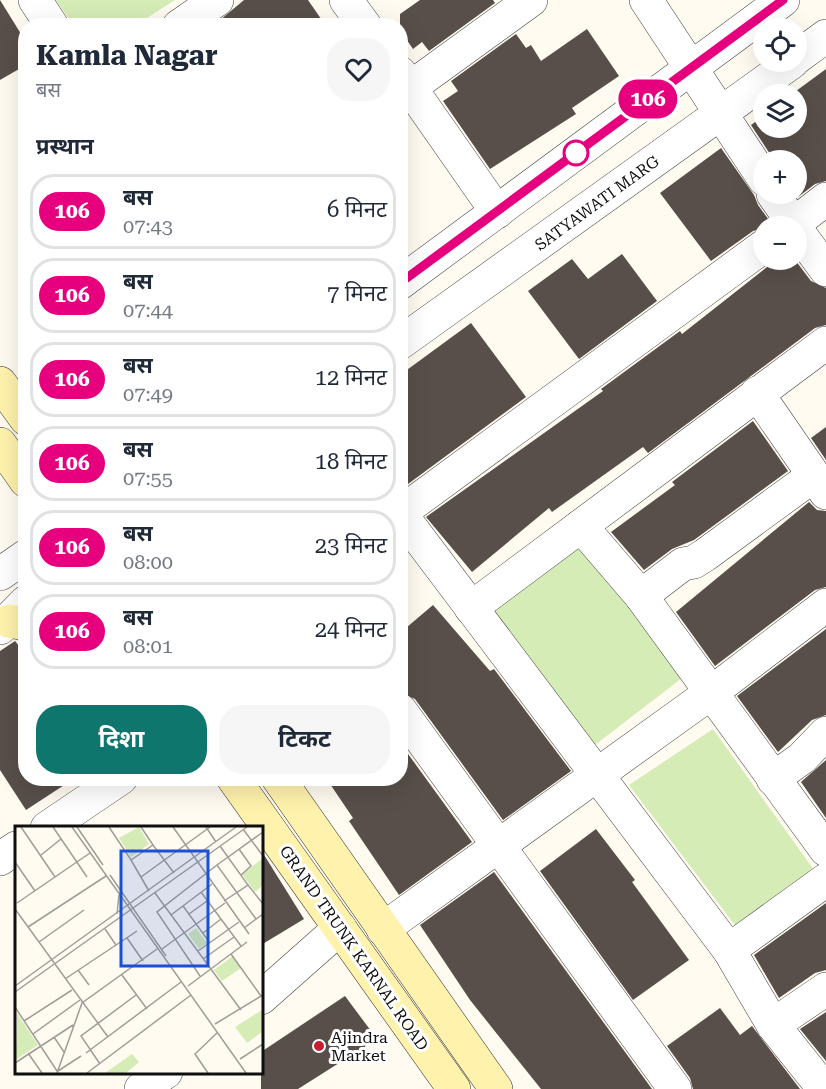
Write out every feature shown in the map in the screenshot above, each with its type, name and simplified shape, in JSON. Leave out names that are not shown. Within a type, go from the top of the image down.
[{"type":"main road","points":[[0,383],[18,406]]},
{"type":"main road","points":[[0,444],[18,470]]},
{"type":"main road","name":"GRAND TRUNK KARNAL ROAD","points":[[239,786],[454,1089]]},
{"type":"main road","points":[[284,786],[496,1089]]},
{"type":"street","points":[[35,0],[47,18]]},
{"type":"street","points":[[191,18],[217,0]]},
{"type":"street","points":[[346,0],[359,18]]},
{"type":"street","points":[[408,82],[531,0]]},
{"type":"street","points":[[646,0],[753,162]]},
{"type":"street","points":[[408,277],[783,0]]},
{"type":"street","points":[[807,50],[826,36]]},
{"type":"street","name":"SATYAWATI MARG","points":[[408,337],[778,72]]},
{"type":"street","points":[[408,90],[497,212]]},
{"type":"street","points":[[806,216],[826,199]]},
{"type":"street","points":[[807,244],[826,270]]},
{"type":"street","points":[[408,507],[753,254]]},
{"type":"street","points":[[471,608],[826,343]]},
{"type":"street","points":[[641,596],[683,564],[694,562],[819,484],[757,393]]},
{"type":"street","points":[[408,524],[729,950],[773,1025],[824,1089]]},
{"type":"street","points":[[581,526],[641,596],[826,850]]},
{"type":"street","points":[[0,574],[18,562]]},
{"type":"street","points":[[383,929],[712,692],[826,605]]},
{"type":"street","points":[[408,721],[675,1089]]},
{"type":"street","points":[[773,779],[802,758],[826,733]]},
{"type":"street","points":[[56,826],[110,786]]},
{"type":"street","points":[[0,859],[15,849]]},
{"type":"street","points":[[729,950],[826,880]]},
{"type":"street","points":[[262,997],[340,928]]},
{"type":"street","points":[[773,1025],[826,988]]},
{"type":"street","points":[[141,1089],[163,1074]]},
{"type":"green space","points":[[56,0],[175,0],[147,18],[68,18]]},
{"type":"green space","points":[[582,534],[690,672],[591,748],[483,610]]},
{"type":"green space","points":[[713,729],[814,870],[737,928],[629,785]]},
{"type":"building","points":[[0,0],[18,29],[18,70],[0,80]]},
{"type":"building","points":[[244,0],[308,0],[320,18],[223,18]]},
{"type":"building","points":[[420,0],[493,0],[495,3],[429,51],[422,42],[413,49],[408,42],[408,18],[400,18],[400,14]]},
{"type":"building","points":[[587,29],[619,76],[572,108],[576,114],[490,169],[443,101],[458,91],[451,81],[516,34],[526,48],[531,45],[541,61]]},
{"type":"building","points":[[826,69],[826,181],[815,184],[807,190],[807,150],[767,150],[760,138],[807,138],[806,84]]},
{"type":"building","points":[[721,148],[753,194],[753,204],[758,204],[766,216],[753,216],[753,231],[711,261],[660,193]]},
{"type":"building","points":[[622,254],[657,301],[579,359],[528,291],[572,259],[588,279]]},
{"type":"building","points":[[763,270],[803,270],[811,281],[826,288],[826,325],[815,328],[648,453],[643,447],[552,512],[549,508],[472,572],[426,517],[603,391],[601,389],[680,331],[682,334]]},
{"type":"building","points":[[471,323],[526,397],[408,484],[408,369]]},
{"type":"building","points":[[753,421],[788,471],[694,540],[672,549],[644,570],[611,532],[675,485],[672,482]]},
{"type":"building","points":[[826,427],[826,460],[811,438]]},
{"type":"building","points":[[809,502],[817,510],[826,511],[826,587],[815,590],[715,666],[676,612]]},
{"type":"building","points":[[433,605],[490,671],[494,669],[571,771],[503,820],[415,699],[408,696],[408,626]]},
{"type":"building","points":[[826,629],[826,715],[812,720],[778,752],[737,696]]},
{"type":"building","points":[[15,641],[18,645],[18,786],[63,786],[26,810],[0,770],[0,651]]},
{"type":"building","points":[[408,754],[472,842],[399,895],[349,821],[353,818],[331,786],[408,786]]},
{"type":"building","points":[[826,760],[826,818],[801,782]]},
{"type":"building","points":[[596,829],[635,880],[632,882],[689,960],[633,1000],[540,871]]},
{"type":"building","points":[[262,852],[304,919],[262,944]]},
{"type":"building","points":[[494,872],[652,1089],[541,1089],[470,1000],[420,925]]},
{"type":"building","points":[[826,903],[826,970],[815,973],[779,998],[754,955]]},
{"type":"building","name":"Ajindra Market","points":[[345,996],[377,1039],[298,1089],[261,1089],[262,1051]]},
{"type":"building","points":[[720,1008],[740,1035],[752,1026],[800,1089],[693,1089],[690,1078],[667,1046]]},
{"type":"building","points":[[826,1012],[826,1061],[800,1029]]},
{"type":"bus line","name":"106","points":[[408,277],[783,0]]},
{"type":"place","name":"Ajindra Market","points":[[319,1046]]}]
